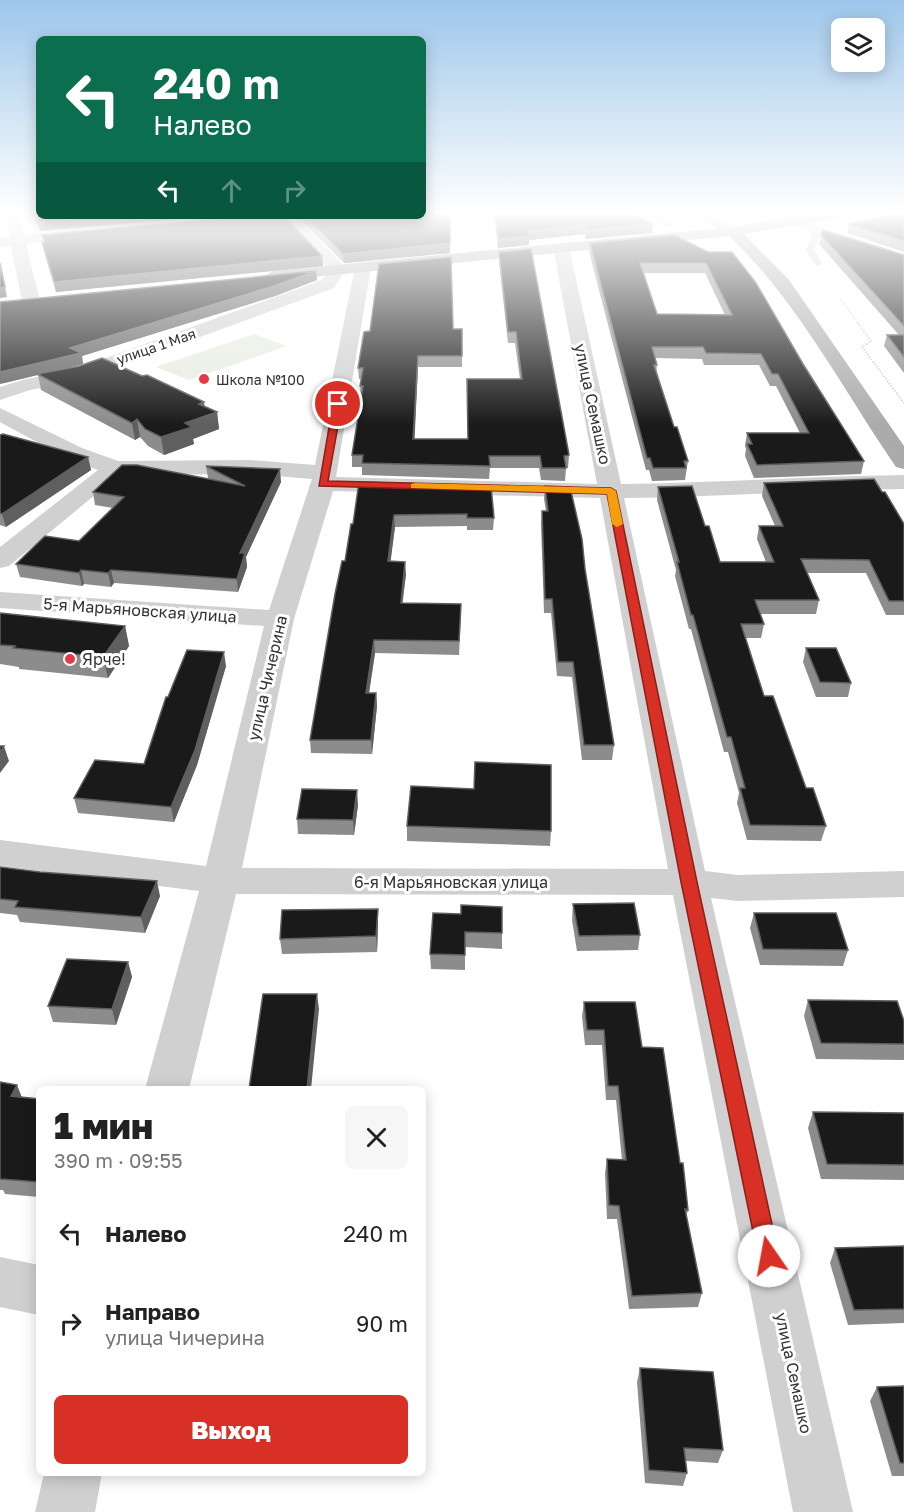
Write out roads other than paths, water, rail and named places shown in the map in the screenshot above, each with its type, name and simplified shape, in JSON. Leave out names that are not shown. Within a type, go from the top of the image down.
[{"type":"main road","points":[[783,284],[904,462]]},
{"type":"main road","points":[[10,304],[37,301]]},
{"type":"street","points":[[31,284],[37,301]]},
{"type":"street","name":"улица 1 Мая","points":[[0,394],[75,376],[316,290],[328,284]]},
{"type":"street","name":"улица Чичерина","points":[[168,1086],[221,881],[280,619],[324,478],[360,284]]},
{"type":"street","name":"улица Семашко","points":[[568,284],[689,882],[823,1512]]},
{"type":"street","points":[[0,414],[74,453],[114,468],[134,470],[251,467],[324,478],[611,491],[720,490],[823,483],[904,482]]},
{"type":"street","points":[[0,560],[114,468]]},
{"type":"street","name":"5-я Марьяновская улица","points":[[0,600],[280,619]]},
{"type":"street","name":"6-я Марьяновская улица","points":[[0,853],[221,881],[689,882],[738,888],[904,884]]},
{"type":"street","points":[[0,1282],[36,1289]]},
{"type":"street","points":[[65,1512],[73,1476]]},
{"type":"place","name":"Школа №100","points":[[204,379]]},
{"type":"place","name":"Ярче!","points":[[70,659]]}]
